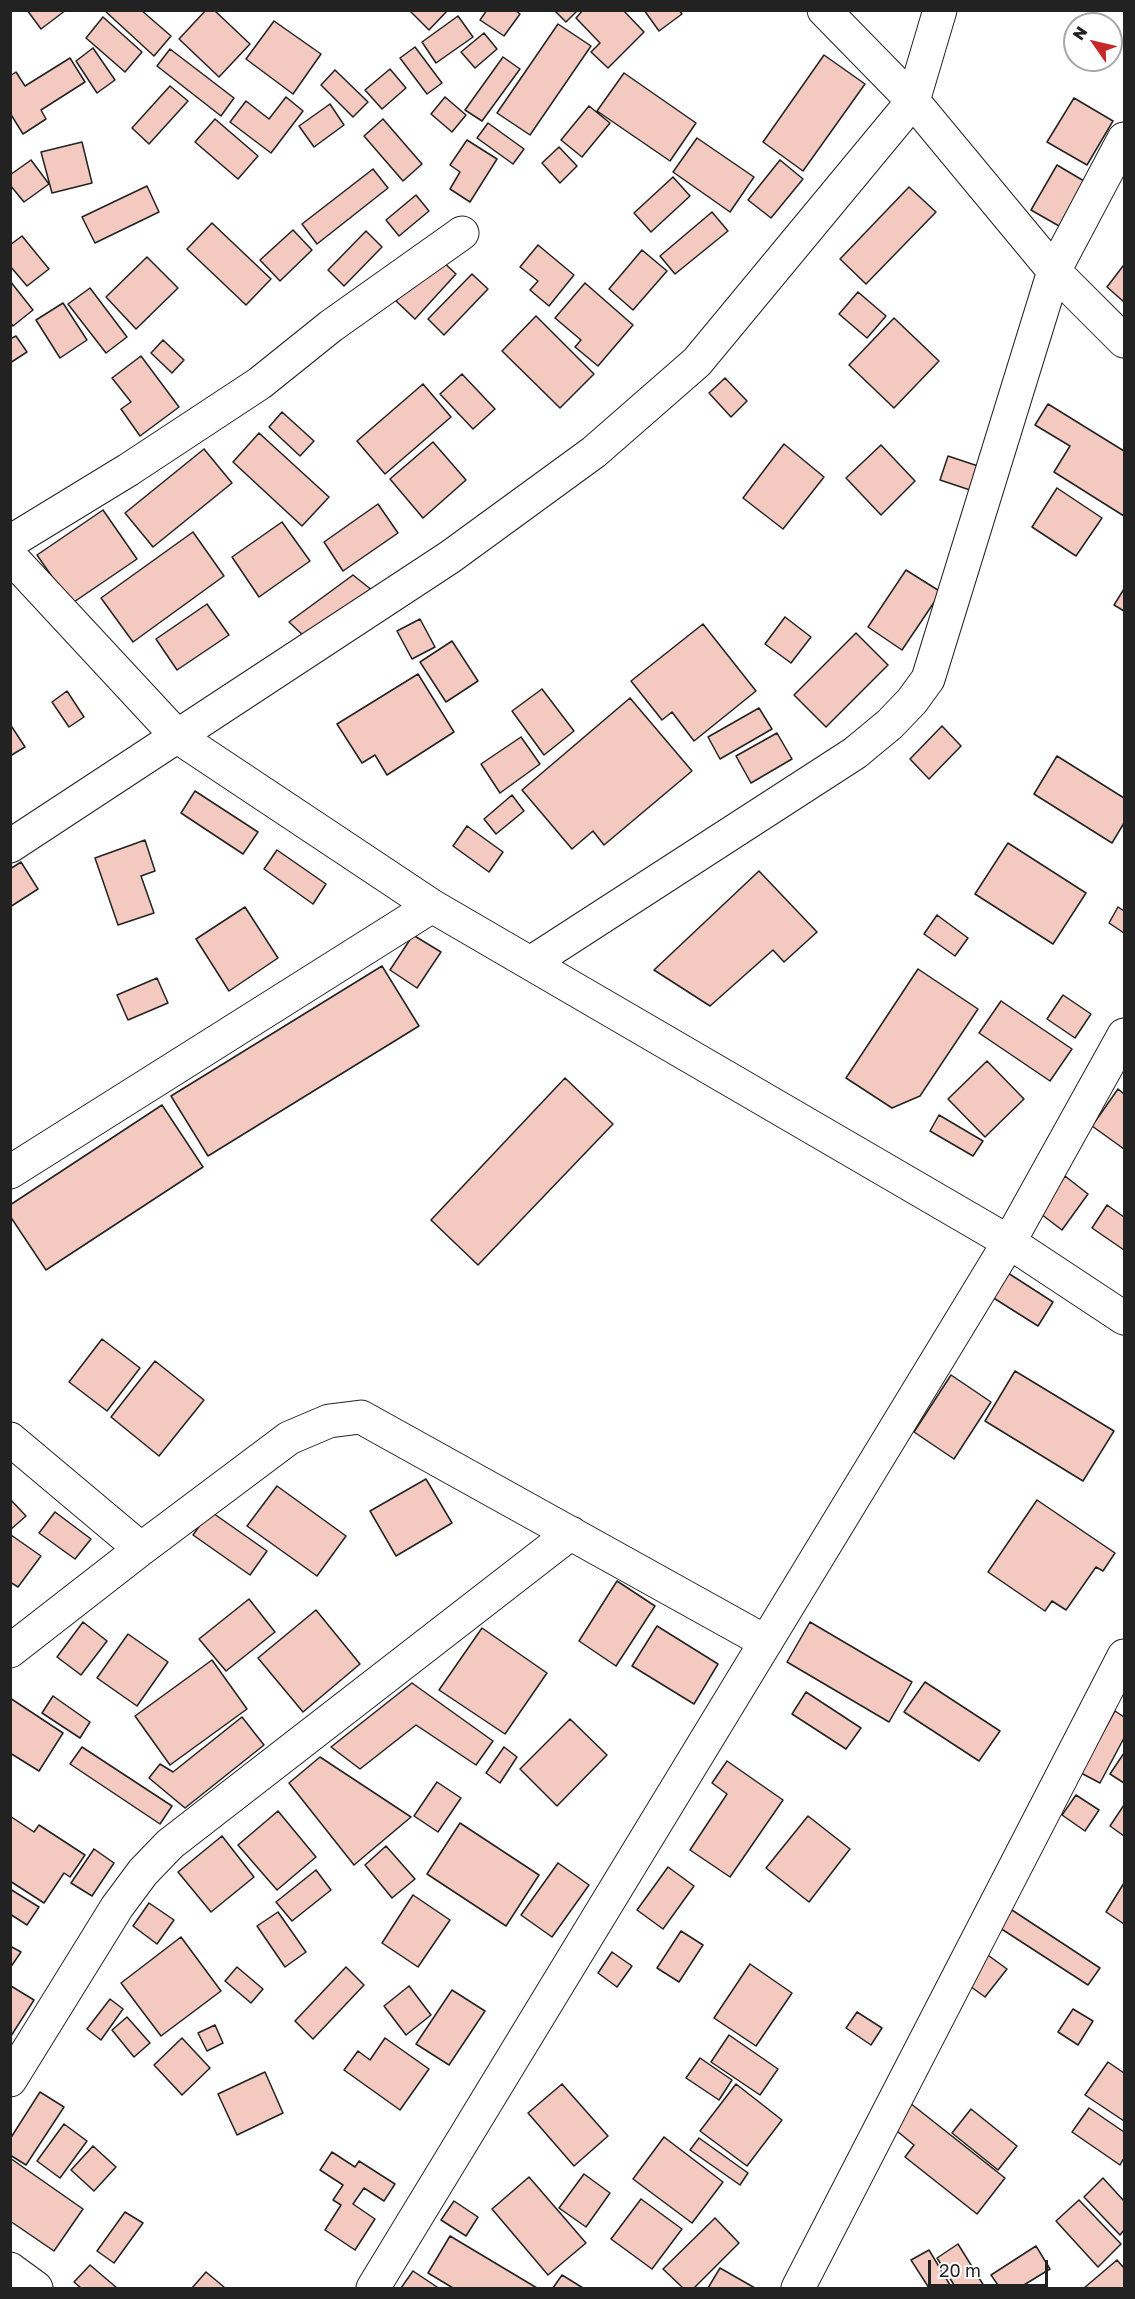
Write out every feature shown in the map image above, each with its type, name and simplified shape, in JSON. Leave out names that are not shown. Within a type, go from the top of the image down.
[{"type":"street","points":[[824,10],[913,101],[1054,271],[1125,342]]},
{"type":"street","points":[[10,846],[450,557],[602,444],[697,362],[913,101],[940,10]]},
{"type":"street","points":[[532,962],[855,753],[890,724],[912,701],[928,679],[1054,271],[1125,139]]},
{"type":"street","points":[[10,542],[128,470],[261,383],[364,302],[462,233]]},
{"type":"street","points":[[10,556],[178,737],[432,906],[532,962],[1009,1242],[1125,1318]]},
{"type":"street","points":[[10,1172],[432,906]]},
{"type":"street","points":[[374,2289],[1009,1242],[1125,1035]]},
{"type":"street","points":[[10,1651],[289,1438],[329,1421],[361,1417],[766,1642]]},
{"type":"street","points":[[10,1438],[141,1549]]},
{"type":"street","points":[[10,2080],[117,1907],[143,1872],[170,1844],[571,1533]]},
{"type":"street","points":[[798,2289],[1125,1656]]},
{"type":"street","points":[[10,2269],[36,2289]]},
{"type":"building","points":[[27,10],[66,10],[41,29]]},
{"type":"building","points":[[104,10],[141,10],[171,36],[154,56]]},
{"type":"building","points":[[206,10],[214,10],[250,44],[219,77],[179,39]]},
{"type":"building","points":[[413,10],[448,10],[429,30],[411,12]]},
{"type":"building","points":[[487,10],[515,10],[520,14],[504,36],[480,20]]},
{"type":"building","points":[[554,10],[578,10],[566,22]]},
{"type":"building","points":[[583,10],[623,10],[644,32],[608,68],[591,52],[600,43],[576,18]]},
{"type":"building","points":[[644,10],[679,10],[682,14],[659,31]]},
{"type":"building","points":[[458,16],[473,37],[436,63],[422,42]]},
{"type":"building","points":[[103,17],[142,52],[125,72],[86,38]]},
{"type":"building","points":[[274,21],[321,54],[293,94],[246,59]]},
{"type":"building","points":[[558,24],[591,46],[530,135],[497,113]]},
{"type":"building","points":[[484,33],[497,49],[475,68],[461,52]]},
{"type":"building","points":[[415,47],[442,83],[427,94],[400,58]]},
{"type":"building","points":[[93,48],[115,80],[97,93],[76,61]]},
{"type":"building","points":[[170,49],[234,98],[221,116],[157,66]]},
{"type":"building","points":[[824,55],[865,84],[803,171],[763,142]]},
{"type":"building","points":[[503,57],[520,69],[482,121],[465,110]]},
{"type":"building","points":[[70,58],[85,82],[41,110],[46,119],[23,134],[10,113],[10,76],[16,72],[25,86]]},
{"type":"building","points":[[390,69],[406,88],[382,109],[365,90]]},
{"type":"building","points":[[335,70],[368,102],[353,117],[321,85]]},
{"type":"building","points":[[624,73],[696,123],[670,161],[597,111]]},
{"type":"building","points":[[170,86],[188,101],[149,144],[132,128]]},
{"type":"building","points":[[286,97],[303,111],[271,153],[230,122],[246,101],[269,119]]},
{"type":"building","points":[[445,97],[466,115],[452,132],[431,114]]},
{"type":"building","points":[[1074,98],[1113,121],[1087,165],[1047,142]]},
{"type":"building","points":[[330,104],[344,125],[314,147],[299,126]]},
{"type":"building","points":[[589,106],[610,123],[582,157],[561,140]]},
{"type":"building","points":[[215,119],[258,156],[238,179],[195,142]]},
{"type":"building","points":[[383,119],[422,164],[403,181],[364,136]]},
{"type":"building","points":[[488,123],[524,149],[513,164],[477,138]]},
{"type":"building","points":[[697,138],[754,177],[730,212],[673,172]]},
{"type":"building","points":[[467,140],[497,159],[470,202],[450,189],[460,172],[450,165]]},
{"type":"building","points":[[82,142],[92,183],[52,193],[41,152]]},
{"type":"building","points":[[559,147],[577,166],[560,183],[542,163]]},
{"type":"building","points":[[31,160],[49,184],[24,202],[10,185],[10,175]]},
{"type":"building","points":[[780,160],[803,179],[771,218],[748,200]]},
{"type":"building","points":[[1057,165],[1084,181],[1059,226],[1031,210]]},
{"type":"building","points":[[373,169],[388,188],[317,244],[302,224]]},
{"type":"building","points":[[673,177],[690,196],[651,232],[634,213]]},
{"type":"building","points":[[147,186],[159,212],[95,243],[82,217]]},
{"type":"building","points":[[909,187],[936,212],[866,284],[840,259]]},
{"type":"building","points":[[416,195],[429,211],[399,236],[386,220]]},
{"type":"building","points":[[712,212],[728,231],[675,274],[660,256]]},
{"type":"building","points":[[212,223],[271,279],[246,305],[187,249]]},
{"type":"building","points":[[293,230],[312,250],[280,281],[260,260]]},
{"type":"building","points":[[366,231],[382,247],[344,286],[328,270]]},
{"type":"building","points":[[22,236],[49,269],[27,286],[10,266],[10,245]]},
{"type":"building","points":[[538,245],[574,275],[549,306],[530,290],[538,281],[520,267]]},
{"type":"building","points":[[642,250],[667,271],[633,310],[609,289]]},
{"type":"building","points":[[147,257],[178,288],[136,329],[106,297]]},
{"type":"building","points":[[438,257],[456,274],[415,319],[396,301]]},
{"type":"building","points":[[1123,266],[1124,268],[1124,302],[1107,287]]},
{"type":"building","points":[[472,274],[488,289],[444,335],[428,319]]},
{"type":"building","points":[[10,281],[33,310],[13,326],[10,322]]},
{"type":"building","points":[[585,283],[633,325],[598,366],[575,347],[581,340],[555,318]]},
{"type":"building","points":[[90,288],[127,337],[106,353],[68,304]]},
{"type":"building","points":[[858,292],[886,316],[867,338],[839,314]]},
{"type":"building","points":[[63,303],[87,340],[60,358],[36,320]]},
{"type":"building","points":[[536,316],[594,374],[560,408],[502,351]]},
{"type":"building","points":[[894,318],[939,361],[894,408],[849,365]]},
{"type":"building","points":[[16,336],[27,352],[10,363],[10,339]]},
{"type":"building","points":[[163,340],[184,360],[172,373],[151,353]]},
{"type":"building","points":[[141,356],[179,407],[140,436],[121,409],[131,402],[112,378]]},
{"type":"building","points":[[462,374],[495,409],[473,429],[440,394]]},
{"type":"building","points":[[725,378],[747,401],[731,417],[709,393]]},
{"type":"building","points":[[423,384],[451,417],[385,474],[357,441]]},
{"type":"building","points":[[1048,404],[1124,451],[1124,516],[1054,472],[1070,446],[1035,425]]},
{"type":"building","points":[[282,412],[314,441],[300,456],[269,427]]},
{"type":"building","points":[[259,433],[329,497],[302,526],[233,462]]},
{"type":"building","points":[[433,442],[466,480],[423,518],[390,479]]},
{"type":"building","points":[[784,444],[824,477],[783,529],[743,498]]},
{"type":"building","points":[[881,445],[915,481],[881,515],[846,478]]},
{"type":"building","points":[[204,449],[232,483],[153,547],[125,513]]},
{"type":"building","points":[[948,456],[981,467],[973,491],[940,480]]},
{"type":"building","points":[[1057,488],[1102,518],[1076,556],[1032,527]]},
{"type":"building","points":[[378,504],[398,533],[343,571],[324,542]]},
{"type":"building","points":[[103,510],[137,559],[71,604],[37,555]]},
{"type":"building","points":[[282,522],[310,561],[259,597],[232,557]]},
{"type":"building","points":[[193,532],[224,576],[133,642],[101,598]]},
{"type":"building","points":[[906,570],[941,592],[902,650],[868,627]]},
{"type":"building","points":[[353,575],[373,591],[308,640],[289,622]]},
{"type":"building","points":[[1124,589],[1124,611],[1114,605]]},
{"type":"building","points":[[207,604],[229,635],[177,670],[156,639]]},
{"type":"building","points":[[785,617],[811,637],[791,663],[765,644]]},
{"type":"building","points":[[420,619],[435,647],[412,659],[397,631]]},
{"type":"building","points":[[703,624],[756,691],[694,741],[672,712],[662,720],[631,681]]},
{"type":"building","points":[[856,633],[888,665],[826,727],[794,695]]},
{"type":"building","points":[[452,641],[478,681],[446,702],[420,662]]},
{"type":"building","points":[[418,674],[454,732],[387,775],[375,755],[362,763],[337,724]]},
{"type":"building","points":[[542,689],[574,731],[544,755],[512,711]]},
{"type":"building","points":[[67,691],[84,717],[69,727],[52,702]]},
{"type":"building","points":[[630,698],[692,771],[604,845],[593,831],[572,849],[522,790]]},
{"type":"building","points":[[759,708],[772,729],[720,759],[708,737]]},
{"type":"building","points":[[10,724],[25,747],[10,756]]},
{"type":"building","points":[[942,726],[961,746],[929,779],[910,759]]},
{"type":"building","points":[[777,733],[792,759],[751,783],[736,756]]},
{"type":"building","points":[[521,737],[540,764],[500,793],[481,764]]},
{"type":"building","points":[[1057,756],[1124,798],[1124,823],[1112,843],[1034,794]]},
{"type":"building","points":[[195,791],[258,832],[243,854],[181,813]]},
{"type":"building","points":[[512,795],[524,811],[496,834],[484,819]]},
{"type":"building","points":[[467,826],[503,852],[489,872],[453,846]]},
{"type":"building","points":[[145,840],[155,871],[141,876],[154,913],[118,925],[95,858]]},
{"type":"building","points":[[1008,843],[1086,893],[1053,944],[975,894]]},
{"type":"building","points":[[277,850],[326,884],[313,904],[264,869]]},
{"type":"building","points":[[21,862],[38,889],[10,907],[10,869]]},
{"type":"building","points":[[759,871],[817,932],[784,962],[773,950],[710,1006],[654,970]]},
{"type":"building","points":[[245,907],[278,958],[229,991],[196,939]]},
{"type":"building","points":[[1118,907],[1124,911],[1124,933],[1109,923]]},
{"type":"building","points":[[937,915],[968,938],[955,956],[924,934]]},
{"type":"building","points":[[413,935],[441,952],[417,988],[390,970]]},
{"type":"building","points":[[382,966],[419,1026],[208,1156],[171,1096]]},
{"type":"building","points":[[918,969],[978,1009],[920,1096],[892,1108],[846,1078]]},
{"type":"building","points":[[157,978],[168,1003],[128,1020],[117,995]]},
{"type":"building","points":[[1063,995],[1091,1014],[1075,1038],[1047,1019]]},
{"type":"building","points":[[1001,1001],[1072,1049],[1050,1081],[979,1033]]},
{"type":"building","points":[[987,1061],[1024,1099],[985,1137],[948,1099]]},
{"type":"building","points":[[565,1078],[613,1124],[478,1265],[431,1220]]},
{"type":"building","points":[[1118,1089],[1124,1094],[1124,1149],[1092,1126]]},
{"type":"building","points":[[162,1105],[203,1167],[46,1270],[10,1216],[10,1205]]},
{"type":"building","points":[[939,1115],[983,1141],[973,1156],[930,1131]]},
{"type":"building","points":[[1065,1176],[1088,1194],[1062,1230],[1037,1211]]},
{"type":"building","points":[[1107,1205],[1124,1217],[1124,1250],[1092,1228]]},
{"type":"building","points":[[1008,1273],[1053,1302],[1038,1326],[992,1297]]},
{"type":"building","points":[[102,1339],[140,1368],[107,1411],[69,1382]]},
{"type":"building","points":[[155,1361],[204,1400],[159,1456],[111,1417]]},
{"type":"building","points":[[1015,1371],[1114,1431],[1083,1481],[985,1421]]},
{"type":"building","points":[[951,1375],[991,1402],[954,1459],[914,1432]]},
{"type":"building","points":[[426,1479],[452,1523],[396,1556],[370,1511]]},
{"type":"building","points":[[277,1486],[346,1536],[317,1576],[247,1526]]},
{"type":"building","points":[[10,1499],[26,1516],[10,1530]]},
{"type":"building","points":[[1037,1500],[1115,1553],[1103,1571],[1096,1567],[1066,1610],[1052,1601],[1045,1611],[988,1572]]},
{"type":"building","points":[[210,1511],[267,1551],[250,1575],[193,1535]]},
{"type":"building","points":[[55,1512],[91,1539],[75,1559],[39,1533]]},
{"type":"building","points":[[11,1535],[41,1556],[18,1587],[10,1582]]},
{"type":"building","points":[[617,1581],[655,1606],[616,1666],[579,1641]]},
{"type":"building","points":[[249,1599],[275,1632],[226,1671],[199,1639]]},
{"type":"building","points":[[316,1610],[360,1664],[303,1712],[258,1658]]},
{"type":"building","points":[[83,1622],[107,1641],[81,1675],[57,1657]]},
{"type":"building","points":[[810,1622],[912,1682],[889,1722],[787,1662]]},
{"type":"building","points":[[657,1626],[718,1664],[694,1704],[632,1666]]},
{"type":"building","points":[[482,1628],[547,1673],[505,1734],[439,1690]]},
{"type":"building","points":[[128,1634],[168,1662],[137,1706],[97,1678]]},
{"type":"building","points":[[212,1660],[247,1709],[170,1765],[135,1716]]},
{"type":"building","points":[[925,1682],[1000,1731],[979,1761],[904,1712]]},
{"type":"building","points":[[412,1683],[493,1741],[476,1765],[416,1725],[360,1769],[331,1747]]},
{"type":"building","points":[[806,1692],[861,1728],[846,1749],[792,1714]]},
{"type":"building","points":[[53,1696],[90,1722],[80,1738],[42,1713]]},
{"type":"building","points":[[10,1698],[63,1733],[39,1771],[10,1753]]},
{"type":"building","points":[[1115,1711],[1124,1717],[1124,1738],[1100,1783],[1081,1773]]},
{"type":"building","points":[[242,1717],[264,1745],[185,1808],[149,1778],[160,1764],[173,1772]]},
{"type":"building","points":[[570,1719],[607,1755],[557,1806],[520,1769]]},
{"type":"building","points":[[82,1747],[172,1806],[160,1824],[70,1764]]},
{"type":"building","points":[[504,1747],[517,1757],[500,1783],[486,1773]]},
{"type":"building","points":[[1124,1753],[1124,1783],[1110,1774]]},
{"type":"building","points":[[320,1757],[411,1817],[354,1865],[289,1783]]},
{"type":"building","points":[[727,1761],[783,1800],[730,1877],[690,1850],[727,1794],[712,1783]]},
{"type":"building","points":[[437,1782],[461,1798],[438,1832],[414,1816]]},
{"type":"building","points":[[1076,1795],[1099,1810],[1085,1831],[1062,1815]]},
{"type":"building","points":[[1124,1805],[1124,1836],[1110,1826]]},
{"type":"building","points":[[278,1811],[316,1857],[277,1890],[238,1845]]},
{"type":"building","points":[[10,1816],[34,1832],[39,1825],[85,1855],[70,1877],[64,1873],[44,1903],[10,1881]]},
{"type":"building","points":[[808,1816],[850,1849],[809,1902],[766,1868]]},
{"type":"building","points":[[460,1823],[539,1875],[506,1926],[427,1874]]},
{"type":"building","points":[[222,1836],[254,1877],[211,1912],[178,1872]]},
{"type":"building","points":[[386,1846],[415,1879],[392,1898],[365,1865]]},
{"type":"building","points":[[94,1849],[114,1863],[92,1896],[71,1883]]},
{"type":"building","points":[[558,1863],[589,1885],[552,1937],[521,1915]]},
{"type":"building","points":[[668,1867],[694,1886],[663,1929],[637,1910]]},
{"type":"building","points":[[316,1870],[331,1890],[292,1921],[276,1902]]},
{"type":"building","points":[[1124,1883],[1124,1924],[1106,1912]]},
{"type":"building","points":[[10,1889],[39,1907],[27,1925],[10,1914]]},
{"type":"building","points":[[413,1895],[450,1920],[418,1967],[382,1943]]},
{"type":"building","points":[[149,1903],[174,1920],[157,1944],[133,1926]]},
{"type":"building","points":[[1012,1910],[1100,1968],[1088,1985],[1000,1928]]},
{"type":"building","points":[[278,1912],[306,1952],[285,1967],[257,1926]]},
{"type":"building","points":[[681,1931],[703,1945],[679,1982],[657,1968]]},
{"type":"building","points":[[181,1937],[221,1991],[161,2036],[121,1983]]},
{"type":"building","points":[[10,1946],[21,1952],[10,1968]]},
{"type":"building","points":[[612,1952],[632,1966],[617,1987],[598,1973]]},
{"type":"building","points":[[985,1953],[1007,1969],[985,1997],[963,1981]]},
{"type":"building","points":[[750,1964],[792,1993],[756,2046],[714,2018]]},
{"type":"building","points":[[237,1967],[263,1989],[251,2003],[225,1981]]},
{"type":"building","points":[[346,1967],[364,1985],[313,2039],[295,2021]]},
{"type":"building","points":[[11,1986],[34,2000],[10,2036]]},
{"type":"building","points":[[409,1986],[431,2015],[406,2035],[384,2006]]},
{"type":"building","points":[[452,1990],[485,2011],[449,2065],[416,2044]]},
{"type":"building","points":[[110,1999],[123,2009],[101,2040],[87,2029]]},
{"type":"building","points":[[1073,2009],[1093,2021],[1078,2045],[1058,2032]]},
{"type":"building","points":[[857,2012],[882,2028],[871,2045],[846,2028]]},
{"type":"building","points":[[127,2017],[150,2043],[134,2057],[112,2030]]},
{"type":"building","points":[[215,2025],[223,2043],[207,2051],[198,2033]]},
{"type":"building","points":[[729,2035],[778,2069],[760,2095],[711,2062]]},
{"type":"building","points":[[182,2038],[210,2068],[182,2095],[154,2065]]},
{"type":"building","points":[[385,2038],[429,2069],[400,2110],[344,2070],[358,2051],[370,2060]]},
{"type":"building","points":[[700,2058],[732,2080],[719,2100],[686,2078]]},
{"type":"building","points":[[1108,2062],[1124,2073],[1124,2121],[1085,2095]]},
{"type":"building","points":[[265,2072],[283,2113],[237,2135],[218,2094]]},
{"type":"building","points":[[562,2084],[608,2136],[574,2166],[528,2113]]},
{"type":"building","points":[[736,2084],[782,2120],[747,2166],[700,2131]]},
{"type":"building","points":[[40,2092],[64,2107],[26,2165],[10,2155],[10,2139]]},
{"type":"building","points":[[910,2103],[1005,2178],[977,2214],[905,2157],[914,2145],[892,2127]]},
{"type":"building","points":[[1089,2108],[1124,2132],[1124,2158],[1120,2165],[1072,2132]]},
{"type":"building","points":[[971,2109],[1017,2146],[998,2170],[952,2133]]},
{"type":"building","points":[[64,2124],[87,2141],[60,2178],[37,2161]]},
{"type":"building","points":[[664,2137],[723,2182],[692,2223],[633,2179]]},
{"type":"building","points":[[699,2138],[748,2173],[740,2185],[690,2150]]},
{"type":"building","points":[[93,2146],[116,2167],[94,2191],[71,2170]]},
{"type":"building","points":[[332,2152],[355,2167],[359,2161],[395,2184],[384,2201],[364,2188],[353,2204],[375,2219],[355,2250],[325,2230],[341,2205],[333,2200],[343,2185],[320,2170]]},
{"type":"building","points":[[10,2158],[83,2209],[54,2251],[10,2221]]},
{"type":"building","points":[[584,2174],[610,2193],[586,2227],[559,2208]]},
{"type":"building","points":[[529,2177],[586,2243],[548,2275],[492,2209]]},
{"type":"building","points":[[1103,2178],[1124,2201],[1124,2230],[1120,2235],[1084,2197]]},
{"type":"building","points":[[641,2199],[682,2229],[652,2269],[611,2239]]},
{"type":"building","points":[[1079,2200],[1121,2244],[1098,2267],[1056,2221]]},
{"type":"building","points":[[454,2201],[478,2217],[466,2236],[441,2220]]},
{"type":"building","points":[[125,2212],[143,2223],[114,2263],[97,2251]]},
{"type":"building","points":[[715,2218],[739,2243],[694,2288],[683,2288],[663,2269]]},
{"type":"building","points":[[450,2236],[537,2288],[453,2288],[428,2273]]},
{"type":"building","points":[[958,2244],[984,2286],[956,2288],[937,2258]]},
{"type":"building","points":[[1036,2246],[1050,2269],[1019,2288],[1000,2288],[991,2275]]},
{"type":"building","points":[[929,2250],[950,2285],[944,2288],[929,2288],[911,2260]]},
{"type":"building","points":[[1117,2260],[1124,2268],[1124,2288],[1084,2288]]},
{"type":"building","points":[[90,2265],[117,2288],[81,2288],[74,2282]]},
{"type":"building","points":[[720,2268],[755,2288],[708,2288]]},
{"type":"building","points":[[413,2271],[437,2287],[401,2288]]},
{"type":"building","points":[[206,2272],[224,2287],[192,2288]]},
{"type":"building","points":[[562,2275],[583,2288],[553,2288]]}]
